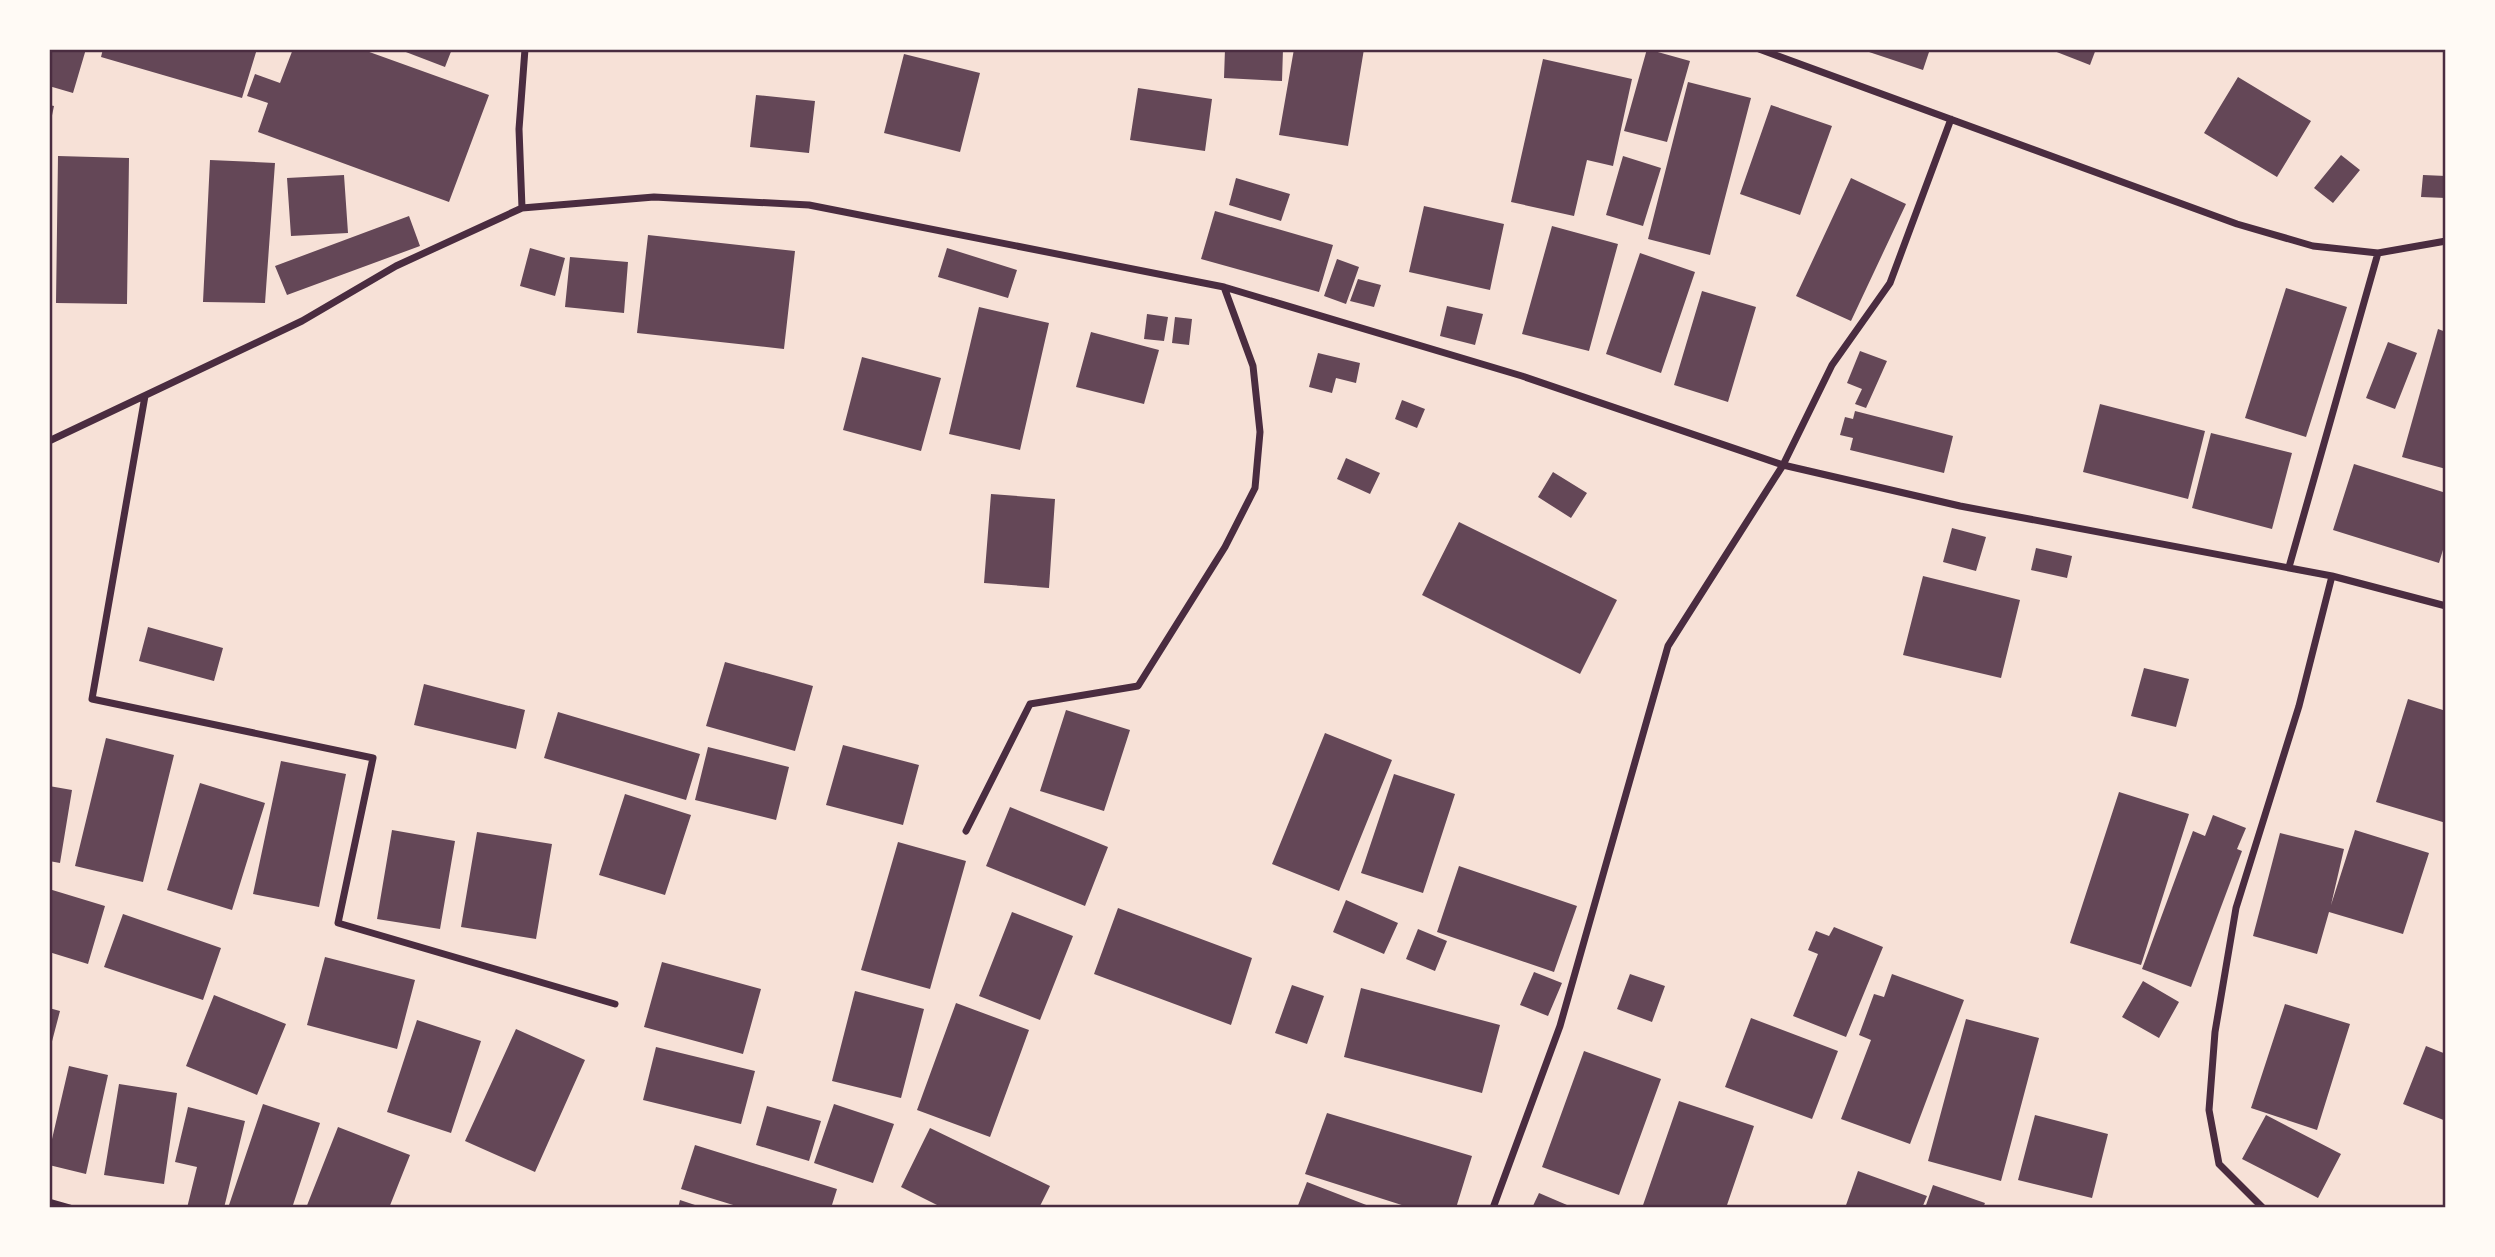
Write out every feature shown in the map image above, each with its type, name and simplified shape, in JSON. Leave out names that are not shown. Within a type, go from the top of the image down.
[{"type":"street","points":[[522,208],[519,130],[526,49]]},
{"type":"street","points":[[1759,49],[2237,224],[2313,246],[2378,253],[2446,241]]},
{"type":"street","points":[[1493,1208],[1560,1026],[1668,646],[1783,465],[1832,365],[1890,283],[1951,119]]},
{"type":"street","points":[[49,441],[302,321],[396,266],[522,208],[654,197],[809,205],[1224,287],[1521,376],[1783,465],[1960,506],[2332,576],[2446,606]]},
{"type":"street","points":[[2289,567],[2378,253]]},
{"type":"street","points":[[967,831],[1030,704],[1138,686],[1225,547],[1255,488],[1260,432],[1253,366],[1224,287]]},
{"type":"street","points":[[145,396],[92,699],[373,758],[338,923],[615,1004]]},
{"type":"street","points":[[2263,1208],[2219,1164],[2209,1110],[2215,1032],[2236,908],[2299,706],[2332,576]]},
{"type":"street","points":[[49,1202],[70,1208]]},
{"type":"building","points":[[49,49],[86,49],[73,93],[49,86]]},
{"type":"building","points":[[103,49],[257,49],[242,98],[101,57]]},
{"type":"building","points":[[293,49],[361,49],[489,95],[449,202],[258,132],[268,103],[247,96],[255,74],[280,83]]},
{"type":"building","points":[[398,49],[452,49],[445,67]]},
{"type":"building","points":[[1225,49],[1283,49],[1282,81],[1224,78]]},
{"type":"building","points":[[1294,49],[1364,49],[1348,146],[1279,135]]},
{"type":"building","points":[[1647,49],[1690,61],[1667,142],[1624,131]]},
{"type":"building","points":[[1860,49],[1930,49],[1923,70]]},
{"type":"building","points":[[2049,49],[2096,49],[2090,65]]},
{"type":"building","points":[[904,54],[980,73],[960,152],[884,133]]},
{"type":"building","points":[[1543,59],[1632,79],[1613,166],[1587,160],[1574,216],[1511,202]]},
{"type":"building","points":[[2238,77],[2311,121],[2277,177],[2204,133]]},
{"type":"building","points":[[1688,82],[1751,98],[1710,255],[1648,239]]},
{"type":"building","points":[[1138,88],[1212,99],[1205,151],[1130,140]]},
{"type":"building","points":[[756,95],[815,101],[809,153],[750,147]]},
{"type":"building","points":[[49,105],[54,106],[50,125],[49,124]]},
{"type":"building","points":[[1771,105],[1832,126],[1800,215],[1740,194]]},
{"type":"building","points":[[2341,155],[2360,170],[2333,203],[2314,188]]},
{"type":"building","points":[[58,156],[129,158],[127,304],[56,303]]},
{"type":"building","points":[[1623,156],[1661,168],[1643,226],[1606,215]]},
{"type":"building","points":[[210,160],[275,163],[265,303],[203,302]]},
{"type":"building","points":[[344,175],[348,233],[291,236],[287,178]]},
{"type":"building","points":[[2423,175],[2446,176],[2446,198],[2421,197]]},
{"type":"building","points":[[1236,178],[1290,194],[1281,221],[1229,205]]},
{"type":"building","points":[[1851,178],[1906,204],[1851,321],[1796,296]]},
{"type":"building","points":[[1424,206],[1504,224],[1490,290],[1409,272]]},
{"type":"building","points":[[1215,211],[1333,245],[1319,292],[1201,259]]},
{"type":"building","points":[[409,216],[420,246],[287,295],[275,266]]},
{"type":"building","points":[[1552,226],[1618,244],[1589,351],[1522,334]]},
{"type":"building","points":[[648,235],[795,251],[784,349],[637,333]]},
{"type":"building","points":[[530,248],[565,258],[555,296],[520,286]]},
{"type":"building","points":[[947,248],[1017,270],[1008,298],[938,277]]},
{"type":"building","points":[[1640,253],[1695,272],[1661,373],[1606,354]]},
{"type":"building","points":[[570,257],[628,262],[624,313],[565,307]]},
{"type":"building","points":[[1337,259],[1359,267],[1346,304],[1324,296]]},
{"type":"building","points":[[1358,279],[1381,285],[1374,307],[1350,301]]},
{"type":"building","points":[[2286,288],[2347,307],[2306,437],[2245,418]]},
{"type":"building","points":[[1702,291],[1756,307],[1728,402],[1674,385]]},
{"type":"building","points":[[1447,306],[1483,314],[1475,345],[1440,336]]},
{"type":"building","points":[[979,307],[1049,323],[1020,450],[949,434]]},
{"type":"building","points":[[1147,314],[1168,317],[1164,341],[1144,339]]},
{"type":"building","points":[[1175,317],[1192,319],[1189,345],[1172,343]]},
{"type":"building","points":[[2438,329],[2446,332],[2446,469],[2402,457]]},
{"type":"building","points":[[1091,332],[1159,350],[1144,404],[1076,387]]},
{"type":"building","points":[[2388,342],[2417,353],[2395,409],[2366,398]]},
{"type":"building","points":[[1860,351],[1887,361],[1866,408],[1855,404],[1862,389],[1847,383]]},
{"type":"building","points":[[1318,353],[1360,363],[1356,383],[1336,378],[1332,393],[1309,387]]},
{"type":"building","points":[[862,357],[941,378],[921,451],[843,430]]},
{"type":"building","points":[[1402,400],[1425,409],[1417,428],[1395,419]]},
{"type":"building","points":[[2100,404],[2205,431],[2188,499],[2083,472]]},
{"type":"building","points":[[1855,411],[1953,436],[1944,473],[1850,450],[1853,438],[1840,435],[1845,417],[1853,419]]},
{"type":"building","points":[[2211,433],[2292,453],[2272,529],[2192,508]]},
{"type":"building","points":[[1346,458],[1380,473],[1370,494],[1337,479]]},
{"type":"building","points":[[2354,464],[2446,493],[2446,540],[2439,563],[2333,530]]},
{"type":"building","points":[[1553,472],[1587,493],[1571,518],[1538,497]]},
{"type":"building","points":[[991,494],[1055,499],[1049,588],[984,583]]},
{"type":"building","points":[[1459,522],[1617,600],[1580,674],[1422,595]]},
{"type":"building","points":[[1952,528],[1986,537],[1976,571],[1943,562]]},
{"type":"building","points":[[2036,548],[2072,556],[2067,578],[2031,570]]},
{"type":"building","points":[[1923,576],[2020,600],[2001,678],[1903,655]]},
{"type":"building","points":[[148,627],[223,648],[214,681],[139,661]]},
{"type":"building","points":[[725,662],[813,686],[795,751],[706,726]]},
{"type":"building","points":[[2144,668],[2189,679],[2176,727],[2131,716]]},
{"type":"building","points":[[424,684],[525,710],[516,749],[414,725]]},
{"type":"building","points":[[2408,699],[2446,711],[2446,823],[2376,802]]},
{"type":"building","points":[[1066,710],[1130,730],[1104,811],[1040,791]]},
{"type":"building","points":[[558,712],[700,754],[686,800],[544,758]]},
{"type":"building","points":[[1325,733],[1392,760],[1339,891],[1272,864]]},
{"type":"building","points":[[106,738],[174,755],[143,882],[75,866]]},
{"type":"building","points":[[843,745],[919,765],[903,825],[826,805]]},
{"type":"building","points":[[708,747],[789,767],[776,820],[695,800]]},
{"type":"building","points":[[281,761],[346,774],[319,907],[253,894]]},
{"type":"building","points":[[1394,774],[1455,794],[1423,893],[1361,873]]},
{"type":"building","points":[[200,783],[265,803],[232,910],[167,890]]},
{"type":"building","points":[[49,786],[72,790],[60,863],[49,861]]},
{"type":"building","points":[[2119,792],[2189,814],[2141,965],[2070,943]]},
{"type":"building","points":[[625,794],[691,815],[665,895],[599,875]]},
{"type":"building","points":[[1010,807],[1108,847],[1085,906],[986,866]]},
{"type":"building","points":[[2213,815],[2246,828],[2237,849],[2242,851],[2191,987],[2142,969],[2193,831],[2205,836]]},
{"type":"building","points":[[392,830],[455,841],[440,929],[377,919]]},
{"type":"building","points":[[2355,830],[2429,853],[2403,934],[2329,912],[2317,954],[2253,936],[2280,833],[2344,849],[2331,905]]},
{"type":"building","points":[[477,832],[552,844],[536,939],[461,927]]},
{"type":"building","points":[[898,842],[966,861],[930,989],[861,970]]},
{"type":"building","points":[[1459,866],[1577,906],[1554,972],[1437,932]]},
{"type":"building","points":[[49,889],[105,906],[88,964],[49,952]]},
{"type":"building","points":[[1346,900],[1398,923],[1384,954],[1333,932]]},
{"type":"building","points":[[1118,908],[1252,958],[1231,1025],[1094,974]]},
{"type":"building","points":[[1012,912],[1073,936],[1040,1020],[979,996]]},
{"type":"building","points":[[123,914],[221,948],[203,1000],[104,967]]},
{"type":"building","points":[[1834,927],[1883,947],[1846,1037],[1793,1016],[1818,954],[1808,950],[1816,931],[1829,936]]},
{"type":"building","points":[[1418,929],[1447,941],[1435,971],[1406,959]]},
{"type":"building","points":[[325,957],[415,980],[397,1049],[307,1025]]},
{"type":"building","points":[[662,962],[761,989],[743,1054],[644,1027]]},
{"type":"building","points":[[1534,972],[1562,983],[1548,1016],[1520,1005]]},
{"type":"building","points":[[1630,974],[1665,986],[1652,1022],[1617,1009]]},
{"type":"building","points":[[1892,974],[1964,1000],[1910,1144],[1841,1119],[1871,1040],[1859,1035],[1874,994],[1884,997]]},
{"type":"building","points":[[2143,981],[2179,1002],[2159,1038],[2122,1017]]},
{"type":"building","points":[[1292,985],[1324,996],[1307,1044],[1275,1033]]},
{"type":"building","points":[[1361,988],[1500,1025],[1482,1093],[1344,1057]]},
{"type":"building","points":[[855,991],[924,1009],[901,1098],[832,1081]]},
{"type":"building","points":[[214,995],[286,1024],[257,1095],[186,1066]]},
{"type":"building","points":[[956,1003],[1029,1030],[990,1137],[917,1110]]},
{"type":"building","points":[[2285,1004],[2350,1024],[2317,1130],[2251,1108]]},
{"type":"building","points":[[49,1008],[60,1011],[50,1049],[49,1049]]},
{"type":"building","points":[[1751,1018],[1838,1051],[1812,1119],[1725,1087]]},
{"type":"building","points":[[1966,1019],[2039,1038],[2001,1181],[1928,1161]]},
{"type":"building","points":[[417,1020],[481,1041],[451,1133],[387,1112]]},
{"type":"building","points":[[516,1029],[585,1060],[535,1172],[465,1141]]},
{"type":"building","points":[[2426,1046],[2446,1054],[2446,1121],[2403,1104]]},
{"type":"building","points":[[656,1047],[755,1071],[741,1124],[643,1100]]},
{"type":"building","points":[[1584,1051],[1661,1079],[1619,1195],[1542,1167]]},
{"type":"building","points":[[69,1066],[108,1075],[86,1174],[49,1165],[49,1152]]},
{"type":"building","points":[[119,1084],[177,1093],[164,1184],[104,1175]]},
{"type":"building","points":[[1679,1101],[1754,1126],[1726,1208],[1642,1208]]},
{"type":"building","points":[[263,1104],[320,1123],[292,1208],[228,1208]]},
{"type":"building","points":[[834,1104],[894,1124],[873,1183],[814,1163]]},
{"type":"building","points":[[767,1106],[821,1121],[809,1161],[756,1145]]},
{"type":"building","points":[[188,1107],[245,1121],[224,1208],[187,1208],[197,1167],[175,1162]]},
{"type":"building","points":[[1327,1113],[1472,1156],[1456,1208],[1411,1208],[1305,1174]]},
{"type":"building","points":[[2035,1115],[2108,1134],[2092,1198],[2018,1180]]},
{"type":"building","points":[[2266,1115],[2341,1154],[2318,1198],[2242,1159]]},
{"type":"building","points":[[338,1127],[410,1155],[389,1208],[306,1208]]},
{"type":"building","points":[[930,1128],[1050,1186],[1039,1208],[943,1208],[901,1187]]},
{"type":"building","points":[[695,1145],[837,1189],[831,1208],[743,1208],[681,1189]]},
{"type":"building","points":[[1858,1171],[1927,1196],[1922,1208],[1845,1208]]},
{"type":"building","points":[[1307,1182],[1374,1208],[1297,1208]]},
{"type":"building","points":[[1933,1185],[1985,1203],[1983,1208],[1925,1208]]},
{"type":"building","points":[[1539,1193],[1574,1208],[1532,1208]]},
{"type":"building","points":[[680,1200],[704,1208],[678,1208]]}]
